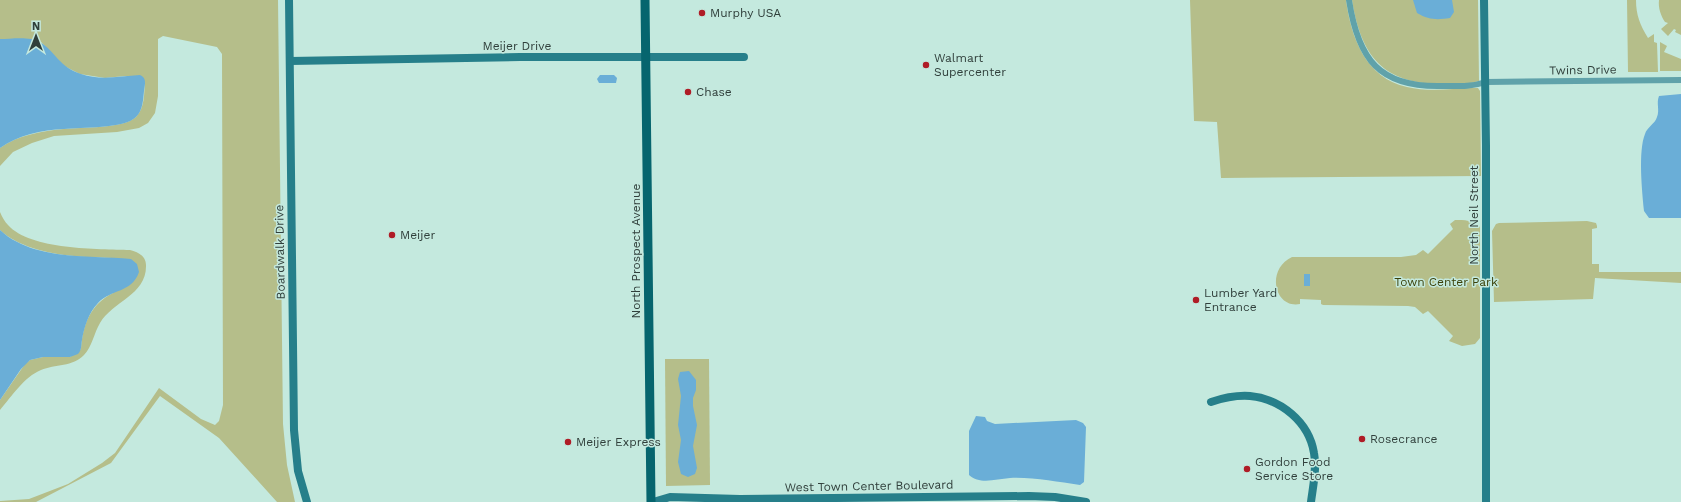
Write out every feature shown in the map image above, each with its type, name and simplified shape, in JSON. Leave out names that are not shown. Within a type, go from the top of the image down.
[{"type":"main road","name":"North Prospect Avenue","points":[[645,0],[652,502]]},
{"type":"street","name":"Boardwalk Drive","points":[[289,0],[294,430],[298,471],[306,502]]},
{"type":"street","name":"Twins Drive","points":[[1349,0],[1357,38],[1363,51],[1379,70],[1403,82],[1417,86],[1472,86],[1486,82],[1681,80]]},
{"type":"street","name":"North Neil Street","points":[[1484,0],[1486,82],[1486,502]]},
{"type":"street","name":"Meijer Drive","points":[[290,61],[386,58],[744,58]]},
{"type":"street","points":[[1211,402],[1234,396],[1260,397],[1278,405],[1297,418],[1309,436],[1314,454],[1315,466],[1311,502]]},
{"type":"street","name":"West Town Center Boulevard","points":[[652,502],[670,497],[740,499],[1029,496],[1055,497],[1086,502]]},
{"type":"green space","points":[[0,0],[278,0],[283,424],[287,465],[295,502],[277,502],[219,438],[160,396],[111,463],[36,502],[0,502],[29,499],[68,484],[102,463],[115,453],[159,388],[201,419],[215,425],[219,421],[223,405],[222,54],[217,47],[163,36],[158,39],[158,96],[155,113],[148,123],[139,128],[117,132],[54,136],[32,143],[13,152],[0,166],[0,148],[14,140],[30,134],[64,129],[112,126],[130,121],[136,117],[141,109],[144,100],[145,82],[125,76],[105,78],[80,74],[64,66],[41,42],[27,39],[0,39]]},
{"type":"green space","points":[[1190,0],[1346,0],[1348,14],[1357,42],[1371,66],[1381,75],[1393,82],[1415,89],[1439,90],[1478,88],[1480,91],[1481,176],[1221,178],[1217,122],[1194,121]]},
{"type":"green space","points":[[1352,0],[1478,0],[1479,81],[1461,84],[1422,83],[1404,79],[1390,72],[1378,63],[1369,51],[1356,20]]},
{"type":"green space","points":[[1627,0],[1636,0],[1639,20],[1648,38],[1654,34],[1654,42],[1657,43],[1658,72],[1628,72]]},
{"type":"green space","points":[[1659,0],[1681,0],[1681,35],[1675,32],[1676,30],[1674,29],[1668,36],[1661,29],[1668,23],[1665,22],[1661,15]]},
{"type":"green space","points":[[1660,42],[1667,46],[1664,52],[1681,59],[1681,71],[1660,71]]},
{"type":"green space","points":[[0,212],[8,225],[18,233],[32,239],[48,244],[84,248],[130,250],[141,255],[145,259],[146,265],[145,275],[141,284],[135,291],[106,315],[100,323],[87,352],[80,359],[64,365],[46,368],[35,373],[19,387],[0,410],[0,400],[25,364],[30,360],[43,357],[70,357],[81,349],[86,323],[93,309],[113,293],[119,258],[56,254],[25,245],[12,239],[0,230]]},
{"type":"green space","name":"Town Center Park","points":[[1455,220],[1465,220],[1475,223],[1480,227],[1480,338],[1475,344],[1462,346],[1449,341],[1453,336],[1428,311],[1423,314],[1415,307],[1323,305],[1321,304],[1321,300],[1300,299],[1300,304],[1291,304],[1284,301],[1279,295],[1276,287],[1278,271],[1284,263],[1292,257],[1401,257],[1416,255],[1423,250],[1428,254],[1453,229],[1450,224]]},
{"type":"green space","points":[[1587,221],[1596,223],[1597,226],[1597,228],[1592,229],[1592,264],[1599,264],[1599,272],[1681,272],[1681,283],[1595,278],[1593,299],[1494,302],[1492,231],[1496,224]]},
{"type":"green space","points":[[665,359],[709,359],[710,485],[666,486]]},
{"type":"water","points":[[1413,0],[1452,0],[1454,12],[1450,18],[1429,18],[1417,13]]},
{"type":"water","points":[[26,38],[36,40],[45,46],[68,67],[88,76],[110,78],[142,76],[145,80],[145,84],[140,111],[136,117],[122,124],[39,132],[14,140],[0,148],[0,39]]},
{"type":"water","points":[[600,75],[614,75],[617,78],[616,83],[599,83],[597,79]]},
{"type":"water","points":[[1681,94],[1681,218],[1649,218],[1644,211],[1642,193],[1641,161],[1643,141],[1646,132],[1655,122],[1657,117],[1659,96]]},
{"type":"water","points":[[0,230],[13,240],[45,252],[62,255],[131,259],[137,264],[139,272],[136,279],[131,284],[109,295],[95,307],[86,325],[81,349],[78,354],[70,357],[43,357],[30,360],[21,369],[0,400]]},
{"type":"water","points":[[1304,274],[1310,274],[1310,286],[1304,286]]},
{"type":"water","points":[[689,371],[696,380],[693,406],[697,425],[693,446],[697,468],[695,474],[688,477],[681,474],[678,462],[681,440],[678,425],[681,396],[678,379],[680,372]]},
{"type":"water","points":[[976,416],[985,417],[987,421],[995,424],[1076,420],[1083,423],[1086,427],[1084,482],[1080,485],[1027,478],[983,481],[973,478],[969,475],[969,431]]},
{"type":"place","name":"Murphy USA","points":[[702,13]]},
{"type":"place","name":"Walmart Supercenter","points":[[926,65]]},
{"type":"place","name":"Chase","points":[[688,92]]},
{"type":"place","name":"Meijer","points":[[392,235]]},
{"type":"place","name":"Lumber Yard Entrance","points":[[1196,300]]},
{"type":"place","name":"Rosecrance","points":[[1362,439]]},
{"type":"place","name":"Meijer Express","points":[[568,442]]},
{"type":"place","name":"Gordon Food Service Store","points":[[1247,469]]}]
